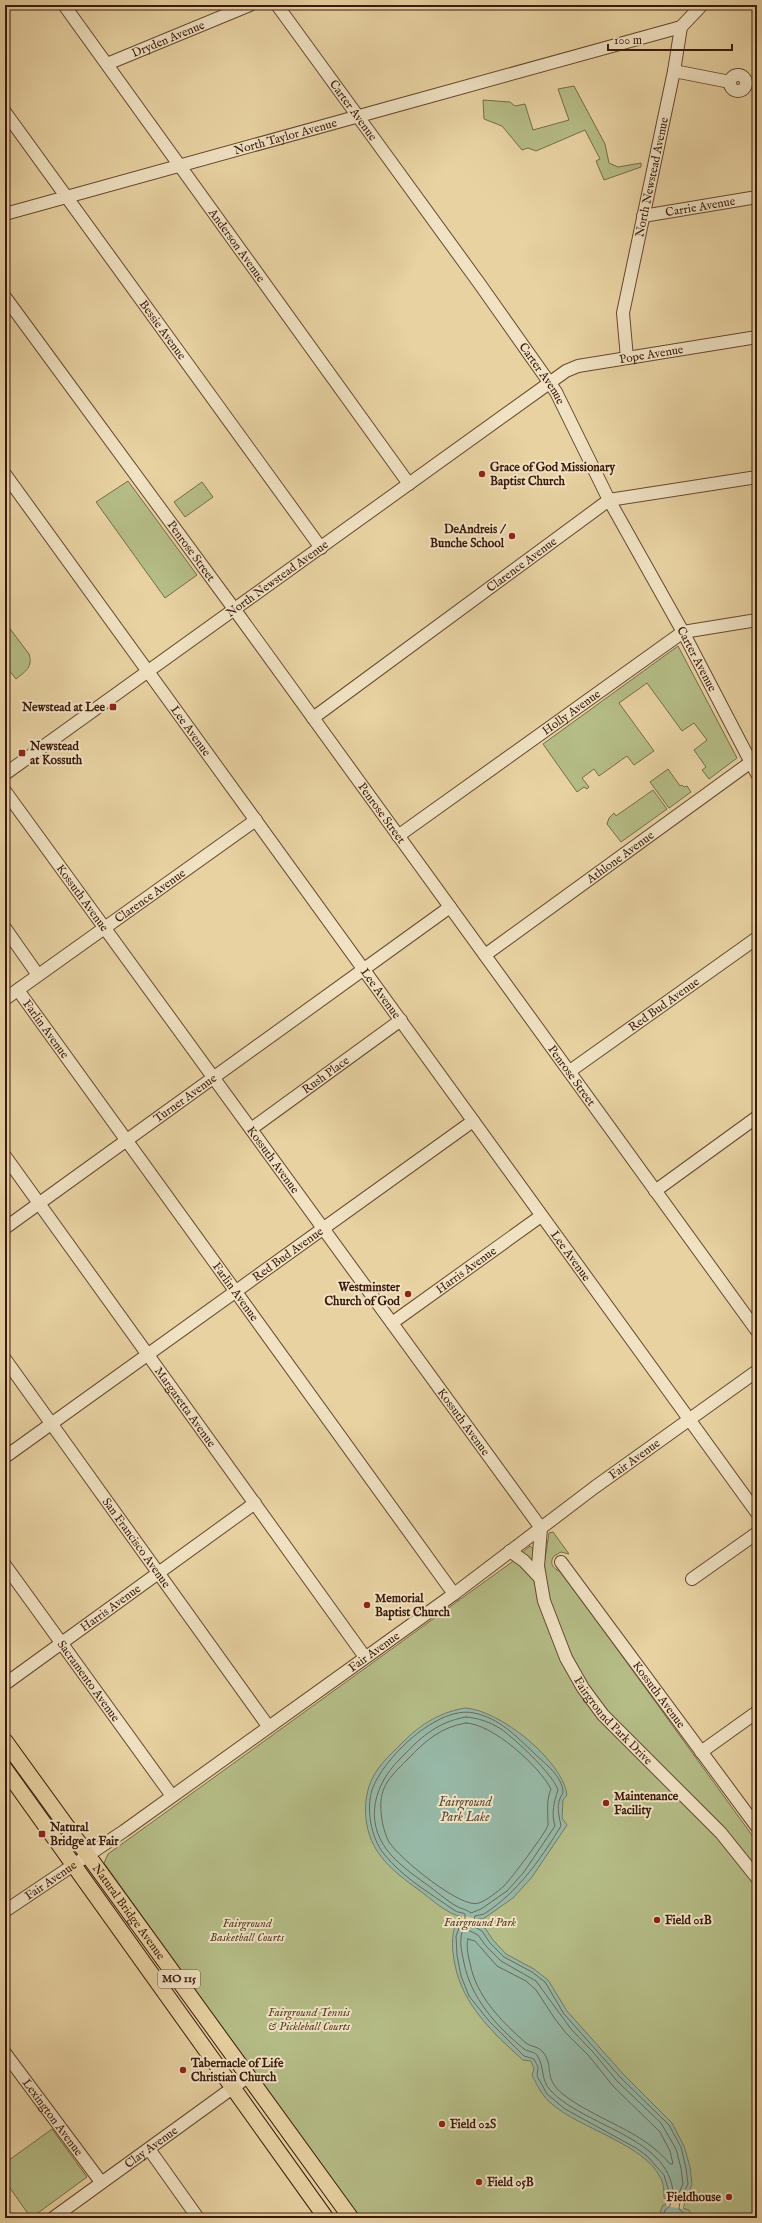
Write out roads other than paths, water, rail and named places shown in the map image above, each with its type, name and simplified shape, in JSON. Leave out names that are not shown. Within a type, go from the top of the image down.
[{"type":"main road","name":"Natural Bridge Avenue","points":[[5,1741],[351,2218]]},
{"type":"main road","name":"Natural Bridge Avenue","points":[[8,1773],[72,1865],[326,2218]]},
{"type":"main road","points":[[8,1773],[34,1798],[67,1842],[88,1855]]},
{"type":"main road","points":[[72,1865],[93,1876],[125,1916],[149,1938]]},
{"type":"main road","points":[[232,2088],[251,2094],[282,2134],[306,2155]]},
{"type":"street","name":"Anderson Avenue","points":[[64,5],[409,484]]},
{"type":"street","name":"Dryden Avenue","points":[[107,64],[250,5]]},
{"type":"street","name":"Carter Avenue","points":[[277,5],[550,382],[609,500],[754,762],[757,774]]},
{"type":"street","points":[[681,27],[702,5]]},
{"type":"street","name":"North Taylor Avenue","points":[[5,214],[681,27]]},
{"type":"street","name":"North Newstead Avenue","points":[[628,358],[623,313],[674,71],[681,27]]},
{"type":"street","points":[[674,71],[730,82]]},
{"type":"street","name":"Bessie Avenue","points":[[5,112],[321,548]]},
{"type":"street","name":"Carrie Avenue","points":[[643,216],[757,197]]},
{"type":"street","name":"Penrose Street","points":[[5,297],[235,610],[757,1330]]},
{"type":"street","name":"Pope Avenue","points":[[550,382],[575,366],[757,337]]},
{"type":"street","name":"North Newstead Avenue","points":[[5,774],[149,672],[550,382]]},
{"type":"street","name":"Lee Avenue","points":[[5,474],[757,1513]]},
{"type":"street","name":"Clarence Avenue","points":[[313,718],[609,500],[757,477]]},
{"type":"street","name":"Holly Avenue","points":[[398,836],[683,632],[757,620]]},
{"type":"street","name":"Athlone Avenue","points":[[484,955],[754,762]]},
{"type":"street","name":"Kossuth Avenue","points":[[5,791],[322,1229],[541,1528]]},
{"type":"street","name":"Clarence Avenue","points":[[5,999],[256,820]]},
{"type":"street","points":[[364,969],[450,907]]},
{"type":"street","points":[[5,928],[38,975]]},
{"type":"street","name":"Red Bud Avenue","points":[[570,1071],[757,938]]},
{"type":"street","name":"Turner Avenue","points":[[5,1228],[364,969]]},
{"type":"street","name":"Farlin Avenue","points":[[18,990],[454,1594]]},
{"type":"street","name":"Rush Place","points":[[251,1129],[401,1020]]},
{"type":"street","points":[[655,1191],[757,1117]]},
{"type":"street","name":"Red Bud Avenue","points":[[5,1457],[473,1121]]},
{"type":"street","name":"Margaretta Avenue","points":[[5,1156],[365,1657]]},
{"type":"street","name":"Harris Avenue","points":[[392,1323],[541,1216]]},
{"type":"street","name":"San Francisco Avenue","points":[[5,1359],[268,1726]]},
{"type":"street","name":"Fair Avenue","points":[[5,1911],[172,1796],[454,1594],[541,1528],[757,1371]]},
{"type":"street","name":"Harris Avenue","points":[[5,1684],[255,1503]]},
{"type":"street","name":"Fairground Park Drive","points":[[541,1528],[539,1576],[553,1628],[566,1658],[583,1688],[608,1720],[721,1833],[757,1878]]},
{"type":"street","points":[[692,1580],[757,1533]]},
{"type":"street","points":[[510,1551],[524,1561],[539,1576]]},
{"type":"street","name":"Kossuth Avenue","points":[[561,1562],[757,1828]]},
{"type":"street","name":"Sacramento Avenue","points":[[5,1565],[172,1796]]},
{"type":"street","points":[[701,1752],[757,1712]]},
{"type":"street","name":"Lexington Avenue","points":[[5,2053],[101,2182]]},
{"type":"street","name":"Clay Avenue","points":[[59,2216],[101,2182],[249,2076]]},
{"type":"street","points":[[149,2149],[198,2218]]},
{"type":"water","name":"Fairground Park Lake","points":[[465,1708],[479,1711],[495,1718],[512,1727],[528,1740],[554,1767],[563,1782],[567,1795],[563,1800],[562,1818],[567,1825],[532,1877],[513,1898],[483,1919],[478,1919],[477,1926],[485,1928],[493,1940],[506,1954],[534,1969],[548,1980],[567,2011],[624,2075],[672,2123],[684,2146],[690,2167],[692,2184],[683,2208],[689,2210],[693,2218],[658,2218],[663,2205],[666,2205],[667,2199],[664,2198],[664,2187],[661,2179],[652,2166],[641,2155],[565,2113],[553,2105],[543,2095],[532,2075],[534,2069],[531,2061],[523,2060],[490,2029],[472,2006],[465,1993],[455,1965],[453,1949],[454,1928],[456,1923],[461,1923],[462,1917],[445,1910],[393,1870],[374,1846],[367,1824],[366,1801],[368,1789],[378,1769],[405,1740],[428,1722],[446,1713]]},
{"type":"place","name":"Grace of God Missionary Baptist Church","points":[[482,474]]},
{"type":"place","name":"DeAndreis / Bunche School","points":[[512,536]]},
{"type":"place","name":"Newstead at Lee","points":[[113,707]]},
{"type":"place","name":"Newstead at Kossuth","points":[[22,753]]},
{"type":"place","name":"Westminster Church of God","points":[[408,1294]]},
{"type":"place","name":"Memorial Baptist Church","points":[[367,1605]]},
{"type":"place","name":"Maintenance Facility","points":[[606,1803]]},
{"type":"place","name":"Natural Bridge at Fair","points":[[42,1834]]},
{"type":"place","name":"Field 01B","points":[[657,1920]]},
{"type":"place","name":"Tabernacle of Life Christian Church","points":[[183,2070]]},
{"type":"place","name":"Field 02S","points":[[442,2124]]},
{"type":"place","name":"Field 05B","points":[[479,2182]]},
{"type":"place","name":"Fieldhouse","points":[[729,2197]]},
{"type":"park label","name":"Fairground Park","points":[[480,1922]]},
{"type":"park label","name":"Fairground Basketball Courts","points":[[247,1930]]},
{"type":"park label","name":"Fairground Tennis & Pickleball Courts","points":[[309,2019]]}]
